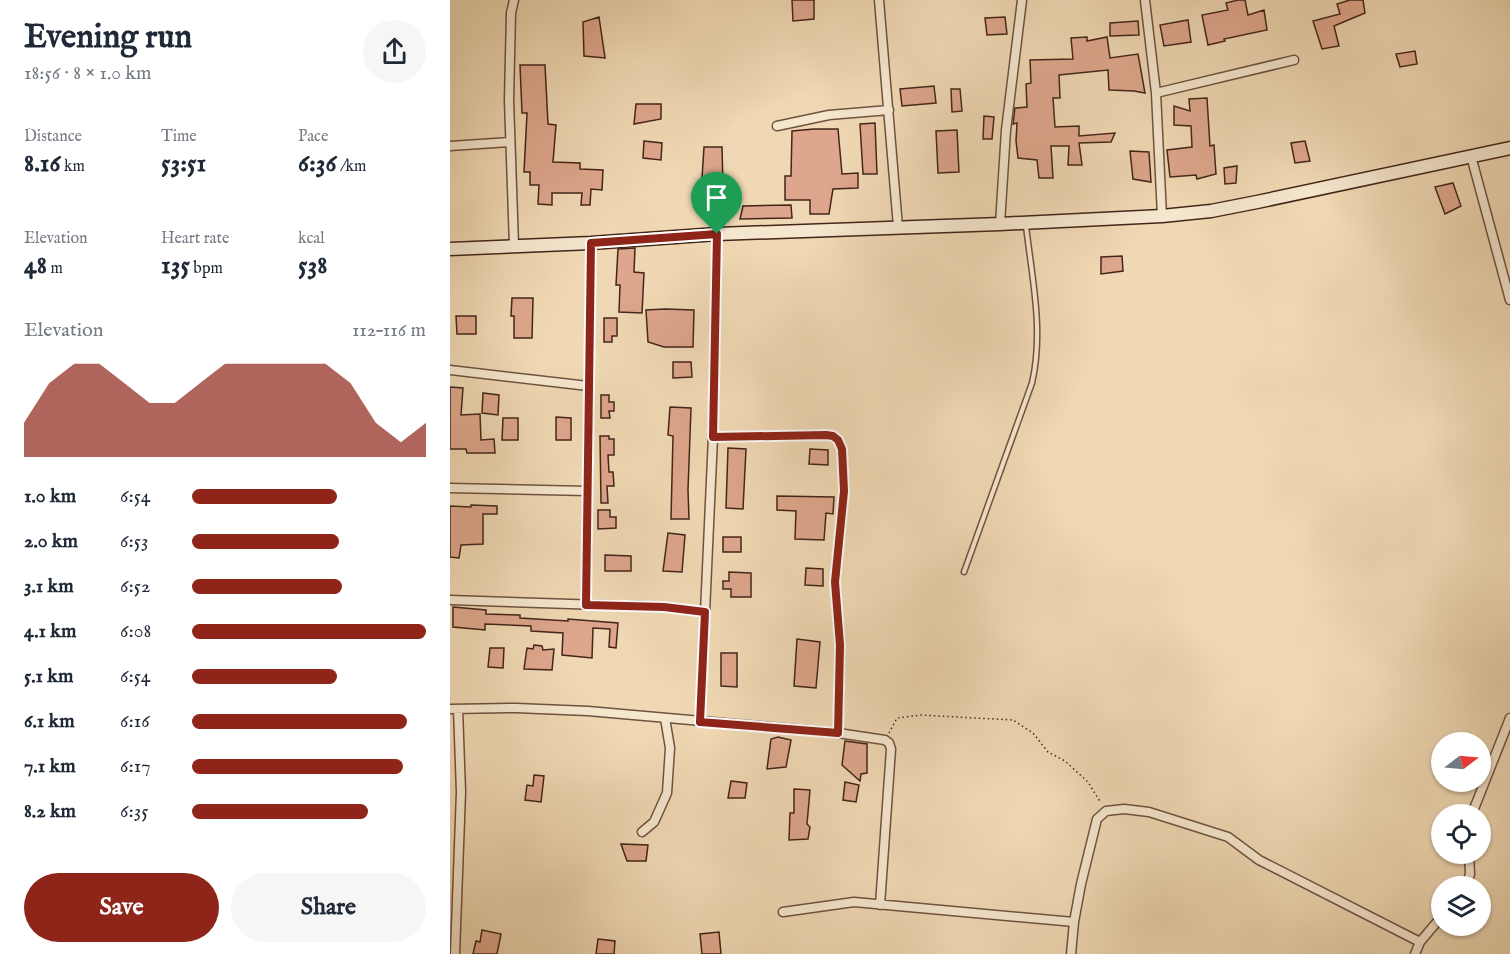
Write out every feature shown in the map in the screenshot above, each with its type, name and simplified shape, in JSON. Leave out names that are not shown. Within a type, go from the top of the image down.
[{"type":"street","points":[[514,0],[511,13],[510,62],[514,246]]},
{"type":"street","points":[[879,0],[898,227]]},
{"type":"street","points":[[1000,224],[1006,130],[1022,0]]},
{"type":"street","points":[[1145,0],[1156,93],[1162,216]]},
{"type":"street","points":[[1156,93],[1294,60]]},
{"type":"street","points":[[777,126],[829,115],[889,110]]},
{"type":"street","points":[[450,146],[510,142]]},
{"type":"street","points":[[450,249],[591,243],[717,234],[1162,216],[1211,211],[1510,148]]},
{"type":"street","points":[[1471,156],[1510,300]]},
{"type":"street","points":[[700,722],[713,437],[717,234]]},
{"type":"street","points":[[586,605],[591,243]]},
{"type":"street","points":[[450,370],[588,386]]},
{"type":"street","points":[[713,437],[826,435],[838,440],[842,449],[844,491],[835,582],[840,645],[838,733]]},
{"type":"street","points":[[450,488],[587,491]]},
{"type":"street","points":[[450,600],[664,607],[705,612]]},
{"type":"street","points":[[455,954],[461,802],[454,709],[516,708],[588,711],[838,733],[885,740],[891,749],[880,905]]},
{"type":"street","points":[[642,832],[654,822],[667,793],[670,748],[665,718]]},
{"type":"street","points":[[1477,804],[1506,736],[1510,718]]},
{"type":"street","points":[[1071,954],[1074,922],[1097,819],[1106,811],[1124,809],[1149,812],[1228,837],[1259,860],[1420,942]]},
{"type":"street","points":[[783,912],[854,902],[1074,922]]},
{"type":"street","points":[[1415,954],[1420,942],[1431,929]]},
{"type":"lane","points":[[964,572],[1032,383],[1037,360],[1038,331],[1026,223]]},
{"type":"path","points":[[885,740],[897,718],[921,715],[1013,720],[1033,733],[1048,752],[1065,761],[1088,782],[1106,811]]},
{"type":"building","points":[[792,0],[814,0],[814,19],[793,21]]},
{"type":"building","points":[[1245,0],[1248,15],[1264,10],[1267,30],[1224,39],[1225,41],[1208,45],[1202,15],[1228,10],[1226,3]]},
{"type":"building","points":[[1350,0],[1363,0],[1365,13],[1334,26],[1339,46],[1322,49],[1313,21],[1340,14],[1337,4]]},
{"type":"building","points":[[599,17],[605,58],[584,56],[583,22]]},
{"type":"building","points":[[1005,17],[1007,34],[987,35],[985,18]]},
{"type":"building","points":[[1188,20],[1191,42],[1164,46],[1160,25]]},
{"type":"building","points":[[1138,21],[1139,35],[1110,36],[1110,23]]},
{"type":"building","points":[[1087,37],[1087,41],[1107,37],[1110,58],[1138,54],[1145,93],[1109,90],[1108,70],[1059,75],[1060,98],[1053,98],[1055,127],[1079,126],[1079,136],[1115,133],[1111,142],[1079,143],[1082,165],[1068,165],[1069,146],[1051,146],[1053,178],[1039,178],[1037,160],[1018,158],[1017,123],[1013,124],[1015,108],[1027,107],[1026,84],[1031,83],[1030,60],[1073,59],[1071,38]]},
{"type":"building","points":[[1415,51],[1417,64],[1400,67],[1396,54]]},
{"type":"building","points":[[520,65],[545,65],[548,124],[556,125],[553,162],[580,163],[580,169],[603,170],[602,190],[591,189],[590,205],[581,205],[582,193],[552,193],[552,205],[538,204],[539,185],[530,185],[530,172],[524,172],[527,113],[522,113]]},
{"type":"building","points":[[934,86],[936,103],[902,106],[900,89]]},
{"type":"building","points":[[951,89],[960,89],[962,111],[952,112]]},
{"type":"building","points":[[1207,98],[1210,146],[1214,145],[1216,174],[1197,179],[1196,175],[1170,177],[1167,150],[1192,147],[1191,126],[1174,125],[1174,106],[1190,111],[1189,99]]},
{"type":"building","points":[[636,104],[661,104],[661,119],[634,124]]},
{"type":"building","points":[[984,116],[994,117],[992,139],[983,139]]},
{"type":"building","points":[[875,123],[877,174],[863,174],[860,124]]},
{"type":"building","points":[[838,129],[842,174],[858,173],[858,188],[833,189],[829,214],[810,214],[810,200],[785,200],[785,176],[791,176],[792,131]]},
{"type":"building","points":[[957,130],[959,172],[938,173],[936,131]]},
{"type":"building","points":[[644,141],[662,143],[661,160],[643,158]]},
{"type":"building","points":[[1305,141],[1310,161],[1295,163],[1291,143]]},
{"type":"building","points":[[704,147],[722,147],[723,185],[702,178]]},
{"type":"building","points":[[1130,151],[1149,152],[1151,182],[1133,179]]},
{"type":"building","points":[[1237,166],[1236,183],[1225,184],[1224,168]]},
{"type":"building","points":[[1453,183],[1461,206],[1445,214],[1435,187]]},
{"type":"building","points":[[791,205],[792,218],[740,219],[743,206]]},
{"type":"building","points":[[635,248],[634,272],[644,273],[642,313],[619,312],[620,285],[616,285],[618,249]]},
{"type":"building","points":[[1122,256],[1123,271],[1101,274],[1101,257]]},
{"type":"building","points":[[512,298],[533,298],[532,338],[514,338],[514,316],[511,316]]},
{"type":"building","points":[[646,310],[694,310],[693,347],[664,347],[648,342]]},
{"type":"building","points":[[456,316],[476,316],[476,334],[457,334]]},
{"type":"building","points":[[604,318],[617,318],[617,336],[612,336],[612,342],[604,342]]},
{"type":"building","points":[[673,362],[691,362],[692,377],[673,378]]},
{"type":"building","points":[[450,387],[463,388],[461,415],[480,414],[481,440],[494,439],[495,453],[467,453],[466,449],[450,449]]},
{"type":"building","points":[[483,393],[499,395],[498,415],[482,413]]},
{"type":"building","points":[[601,395],[609,395],[609,402],[614,402],[614,411],[609,411],[610,418],[601,418]]},
{"type":"building","points":[[670,407],[691,408],[689,519],[671,519],[673,436],[668,435]]},
{"type":"building","points":[[556,417],[571,418],[571,440],[556,440]]},
{"type":"building","points":[[503,418],[518,418],[518,440],[502,440]]},
{"type":"building","points":[[600,436],[609,436],[609,439],[614,439],[614,455],[608,455],[609,472],[613,472],[614,486],[607,486],[608,503],[601,503]]},
{"type":"building","points":[[728,448],[746,449],[743,509],[726,508]]},
{"type":"building","points":[[810,449],[828,450],[828,465],[809,464]]},
{"type":"building","points":[[777,496],[834,497],[833,514],[826,513],[824,540],[795,539],[796,511],[777,510]]},
{"type":"building","points":[[471,505],[497,506],[497,514],[483,514],[483,544],[461,545],[459,558],[450,557],[450,506],[471,507]]},
{"type":"building","points":[[598,510],[610,510],[610,517],[616,517],[616,528],[598,529]]},
{"type":"building","points":[[668,533],[685,535],[682,572],[663,571]]},
{"type":"building","points":[[723,537],[741,537],[741,552],[723,552]]},
{"type":"building","points":[[605,555],[631,556],[631,571],[605,571]]},
{"type":"building","points":[[806,568],[823,569],[823,586],[805,585]]},
{"type":"building","points":[[729,572],[751,573],[751,597],[731,597],[731,589],[723,589],[723,581],[729,581]]},
{"type":"building","points":[[453,607],[486,610],[486,614],[520,615],[520,618],[618,623],[616,648],[609,647],[610,629],[593,628],[592,658],[562,655],[563,633],[531,631],[531,626],[485,624],[485,630],[453,627]]},
{"type":"building","points":[[797,639],[820,642],[816,688],[794,686]]},
{"type":"building","points":[[534,645],[542,646],[543,650],[554,649],[552,670],[524,669],[527,648],[533,649]]},
{"type":"building","points":[[490,648],[504,648],[503,668],[488,667]]},
{"type":"building","points":[[721,653],[737,653],[737,687],[721,686]]},
{"type":"building","points":[[778,737],[791,740],[786,767],[767,769],[771,739]]},
{"type":"building","points":[[845,741],[867,744],[867,773],[861,774],[860,781],[842,765]]},
{"type":"building","points":[[534,775],[544,776],[541,802],[525,800],[527,785],[533,786]]},
{"type":"building","points":[[731,781],[747,783],[745,798],[728,798]]},
{"type":"building","points":[[845,782],[859,785],[856,802],[843,800]]},
{"type":"building","points":[[794,789],[810,790],[808,839],[789,840],[790,813],[794,813]]},
{"type":"building","points":[[621,844],[648,845],[646,861],[627,861]]},
{"type":"building","points":[[482,930],[501,934],[497,954],[473,954],[476,941],[480,942]]},
{"type":"building","points":[[719,932],[721,954],[702,954],[700,934]]},
{"type":"building","points":[[598,939],[615,941],[614,954],[596,954]]},
{"type":"route","points":[[717,234],[713,437],[826,435],[838,440],[842,449],[844,491],[835,582],[840,645],[838,733],[700,722],[705,612],[664,607],[586,605],[591,243],[717,234]]}]
